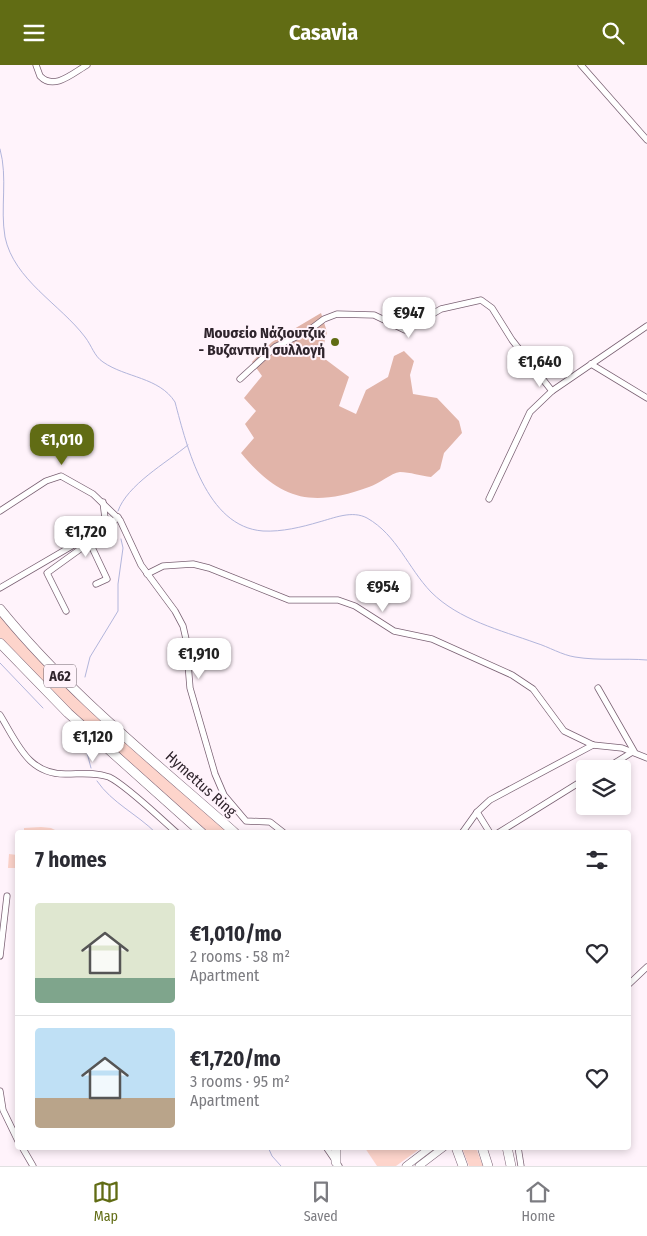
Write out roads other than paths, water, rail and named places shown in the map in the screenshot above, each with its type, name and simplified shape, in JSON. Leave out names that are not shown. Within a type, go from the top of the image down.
[{"type":"highway","name":"Hymettus Ring","points":[[0,609],[29,644],[70,686],[232,830]]},
{"type":"highway","name":"Α62","points":[[0,643],[68,713],[199,830]]},
{"type":"highway","points":[[336,1150],[338,1165]]},
{"type":"highway","points":[[457,1150],[463,1166]]},
{"type":"highway","points":[[483,1150],[488,1166]]},
{"type":"highway","points":[[508,1150],[511,1166]]},
{"type":"main road","points":[[406,1166],[427,1150]]},
{"type":"main road","points":[[419,1166],[441,1150]]},
{"type":"street","points":[[36,65],[40,76],[51,83],[60,81],[87,65]]},
{"type":"street","points":[[581,65],[647,140]]},
{"type":"street","points":[[240,379],[275,347],[308,331],[324,319],[337,314],[374,315],[405,330],[442,309],[481,300],[492,308],[512,340],[552,391]]},
{"type":"street","points":[[489,499],[530,412],[552,391],[647,326]]},
{"type":"street","points":[[591,364],[647,398]]},
{"type":"street","points":[[0,511],[46,481],[56,477],[67,478],[103,502],[118,517],[147,574],[175,611],[183,626],[186,639],[190,688],[215,774],[224,795],[246,821],[270,822],[280,830]]},
{"type":"street","points":[[103,502],[105,524]]},
{"type":"street","points":[[66,611],[47,573],[89,539],[98,529],[118,517]]},
{"type":"street","points":[[105,524],[120,526],[126,530]]},
{"type":"street","points":[[89,539],[107,579],[96,584]]},
{"type":"street","points":[[0,588],[89,539]]},
{"type":"street","points":[[147,574],[164,566],[193,564],[209,568],[289,600],[338,600],[355,606],[394,631],[439,642],[512,675],[533,689],[560,727],[593,745],[634,751],[647,758]]},
{"type":"street","points":[[598,688],[634,751]]},
{"type":"street","points":[[0,715],[34,766],[50,773],[96,774],[110,778],[173,830]]},
{"type":"street","points":[[464,830],[477,812],[490,800],[593,745]]},
{"type":"street","points":[[620,760],[634,751]]},
{"type":"street","points":[[503,830],[576,785]]},
{"type":"street","points":[[477,812],[488,830]]},
{"type":"street","points":[[0,956],[7,896]]},
{"type":"street","points":[[631,982],[647,967]]},
{"type":"street","points":[[0,1091],[6,1117],[15,1135]]},
{"type":"street","points":[[24,1150],[32,1164],[25,1166]]},
{"type":"street","points":[[328,1150],[338,1165]]},
{"type":"street","points":[[518,1150],[521,1166]]},
{"type":"waterway","points":[[0,149],[4,182],[3,215],[5,237],[10,252],[18,266],[39,291],[75,325],[100,360],[160,387],[175,402],[193,462],[202,482],[213,500],[227,515],[243,526],[263,531],[285,530],[343,515],[367,518],[386,533],[431,592],[442,602],[467,617],[494,629],[570,656],[593,659],[647,660]]},
{"type":"waterway","points":[[118,511],[123,501],[138,483],[188,445]]},
{"type":"waterway","points":[[85,677],[90,657],[118,611],[118,584],[123,548],[121,539]]},
{"type":"waterway","points":[[0,663],[43,708]]},
{"type":"waterway","points":[[86,749],[91,768]]},
{"type":"waterway","points":[[97,781],[110,796],[153,830]]},
{"type":"waterway","points":[[269,1150],[281,1166]]},
{"type":"place","name":"Μουσείο Νάζιουτζικ - Βυζαντινή συλλογή","points":[[335,342]]}]
